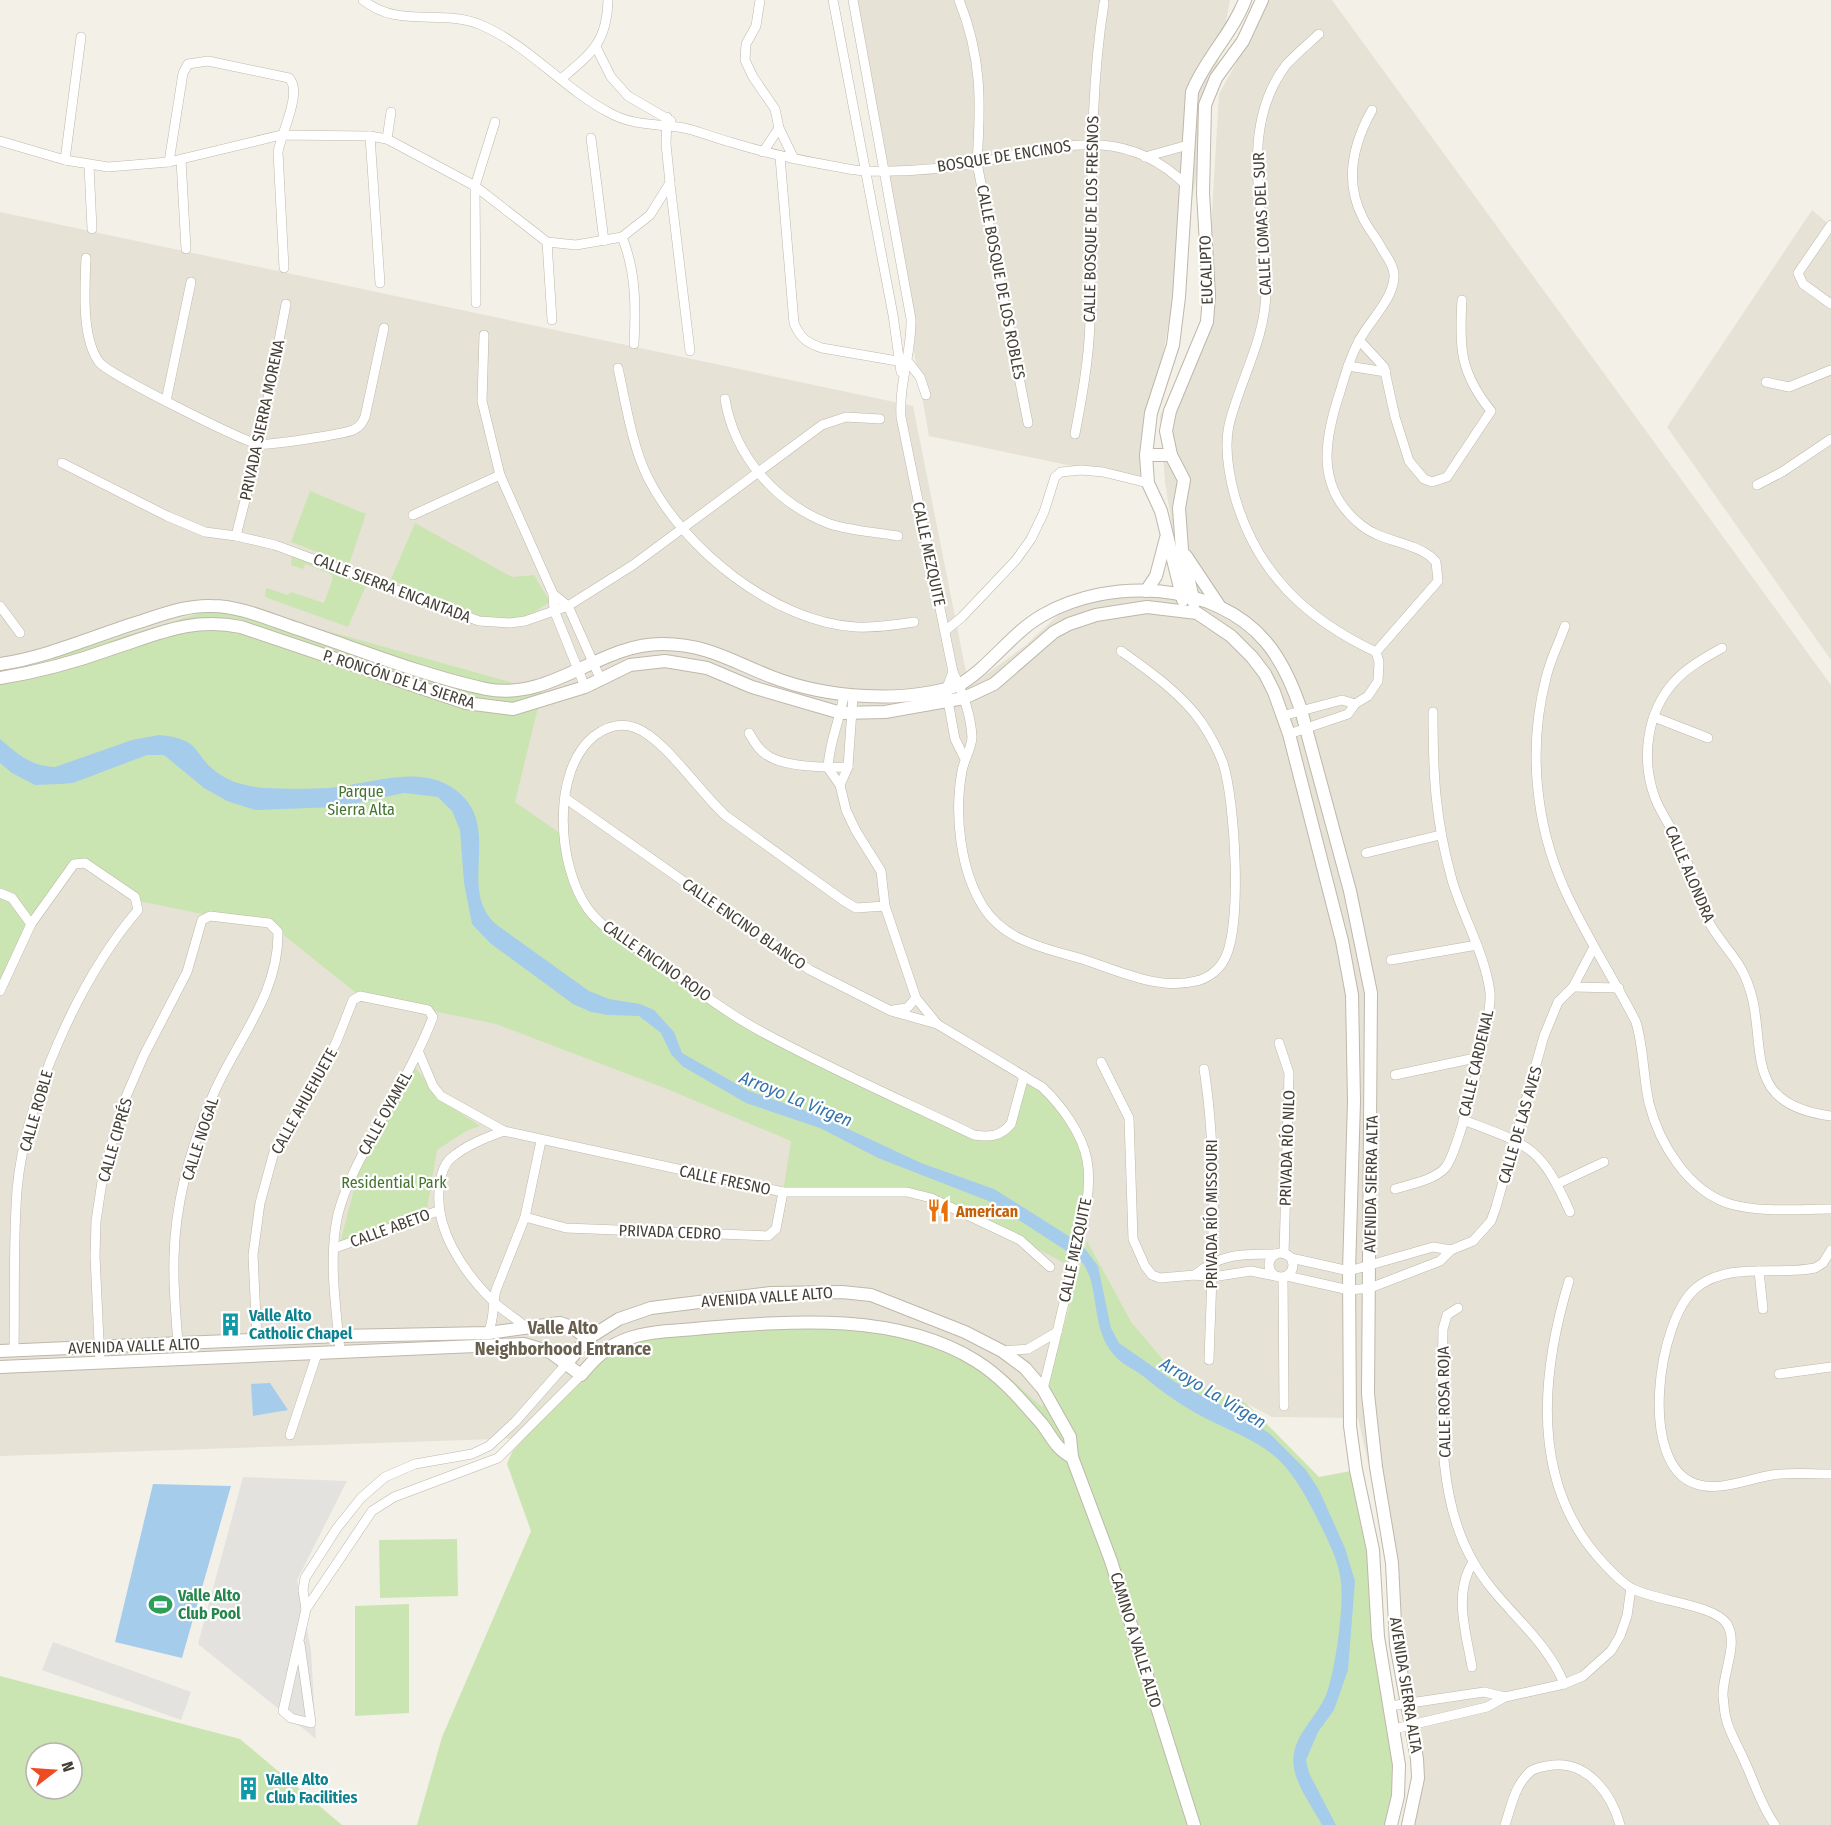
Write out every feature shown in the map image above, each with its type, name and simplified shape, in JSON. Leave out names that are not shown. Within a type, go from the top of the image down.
[{"type":"street","name":"BOSQUE DE ENCINOS","points":[[363,0],[393,16],[465,20],[480,24],[608,112],[629,121],[677,127],[780,157],[864,171],[884,171],[977,163],[1059,146],[1091,143],[1117,147],[1145,157],[1167,169],[1186,184]]},
{"type":"street","points":[[561,79],[597,49],[605,30],[608,0]]},
{"type":"street","points":[[760,0],[756,26],[746,44],[745,60],[775,109],[779,128],[794,159]]},
{"type":"street","points":[[832,0],[903,361]]},
{"type":"street","name":"CALLE MEZQUITE","points":[[853,0],[912,319],[903,361],[900,400],[904,436],[953,672],[964,698],[972,738],[964,758],[958,802],[969,877],[984,909],[994,921],[1031,944],[1145,978],[1169,984],[1187,983],[1212,974],[1224,961],[1235,929],[1234,854],[1223,764],[1202,722],[1171,690],[1120,651]]},
{"type":"street","name":"CALLE BOSQUE DE LOS ROBLES","points":[[959,0],[975,50],[980,80],[981,134],[977,163],[1028,423]]},
{"type":"street","name":"EUCALIPTO","points":[[1188,596],[1161,511],[1148,483],[1146,455],[1150,413],[1173,345],[1183,255],[1192,92],[1199,76],[1235,24],[1245,0]]},
{"type":"street","name":"EUCALIPTO","points":[[1191,611],[1182,550],[1179,508],[1184,480],[1171,455],[1166,431],[1170,411],[1204,331],[1209,306],[1203,193],[1205,105],[1216,78],[1250,28],[1262,0]]},
{"type":"street","name":"CALLE BOSQUE DE LOS FRESNOS","points":[[1075,434],[1090,323],[1091,143],[1096,49],[1104,3]]},
{"type":"street","name":"CALLE LOMAS DEL SUR","points":[[1319,34],[1286,66],[1264,112],[1257,165],[1265,260],[1264,313],[1261,333],[1229,428],[1228,465],[1242,520],[1263,561],[1293,597],[1321,622],[1376,652]]},
{"type":"street","points":[[65,160],[81,37]]},
{"type":"street","name":"BOSQUE DE ENCINOS","points":[[597,49],[611,77],[628,96],[667,117],[677,127]]},
{"type":"street","points":[[169,162],[183,73],[188,64],[199,61],[289,78],[295,86],[295,95],[281,135],[279,187],[284,268]]},
{"type":"street","points":[[1289,734],[1348,714],[1355,704],[1368,696],[1378,681],[1379,662],[1376,652],[1438,581],[1439,571],[1436,562],[1425,552],[1380,538],[1360,524],[1346,509],[1332,486],[1327,468],[1325,447],[1329,425],[1348,366],[1359,340],[1388,296],[1394,279],[1391,264],[1363,219],[1354,189],[1354,148],[1358,135],[1372,110]]},
{"type":"street","points":[[387,139],[391,112]]},
{"type":"street","points":[[667,117],[670,183],[690,351]]},
{"type":"street","points":[[476,303],[475,186],[495,122]]},
{"type":"street","points":[[763,152],[779,128]]},
{"type":"street","points":[[0,141],[89,165],[128,167],[181,160],[281,135],[370,136],[387,139],[475,186],[547,242],[576,245],[621,237],[650,215],[670,183]]},
{"type":"street","points":[[370,136],[380,283]]},
{"type":"street","points":[[591,138],[604,241]]},
{"type":"street","points":[[1145,157],[1188,145]]},
{"type":"street","points":[[780,157],[795,323],[798,333],[811,344],[822,348],[903,361],[916,369],[926,395]]},
{"type":"street","points":[[181,160],[186,249]]},
{"type":"street","points":[[89,165],[92,230]]},
{"type":"street","points":[[1831,225],[1798,273],[1803,284],[1831,304]]},
{"type":"street","points":[[621,237],[630,257],[633,276],[634,344]]},
{"type":"street","points":[[547,242],[552,320]]},
{"type":"street","points":[[86,258],[85,310],[92,345],[99,362],[116,375],[166,401],[259,445],[346,433],[360,427],[365,417],[384,328]]},
{"type":"street","points":[[166,401],[191,282]]},
{"type":"street","points":[[1359,340],[1381,362],[1386,372],[1395,417],[1408,461],[1424,479],[1432,482],[1447,477],[1491,411],[1471,383],[1463,364],[1460,338],[1462,300]]},
{"type":"street","name":"PRIVADA SIERRA MORENA","points":[[236,536],[259,445],[286,304]]},
{"type":"street","points":[[484,335],[482,401],[500,475],[553,594],[554,610],[585,687]]},
{"type":"street","points":[[1348,366],[1386,372]]},
{"type":"street","points":[[618,368],[648,478],[684,529],[718,565],[766,598],[815,619],[854,627],[885,627],[914,622]]},
{"type":"street","points":[[1766,382],[1789,387],[1831,370]]},
{"type":"street","points":[[725,399],[734,435],[757,472],[784,497],[831,524],[898,536]]},
{"type":"street","name":"CALLE SIERRA ENCANTADA","points":[[62,463],[187,526],[204,532],[236,536],[316,558],[479,621],[517,622],[568,606],[633,565],[830,420],[846,417],[880,419]]},
{"type":"street","points":[[1757,485],[1782,472],[1831,439]]},
{"type":"street","points":[[1146,455],[1171,455]]},
{"type":"street","points":[[945,631],[1001,576],[1031,539],[1044,512],[1055,477],[1062,472],[1081,470],[1103,472],[1148,483]]},
{"type":"street","points":[[413,515],[500,475]]},
{"type":"street","points":[[1161,511],[1179,508]]},
{"type":"street","points":[[1146,591],[1156,576],[1167,534]]},
{"type":"street","points":[[1182,550],[1220,608]]},
{"type":"street","name":"P. RONCÓN DE LA SIERRA","points":[[0,678],[46,669],[182,626],[221,623],[259,633],[466,703],[494,708],[513,709],[585,687],[630,665],[649,662],[691,664],[707,668],[752,687],[847,714],[947,696],[1041,615],[1091,597],[1146,591],[1188,596]]},
{"type":"street","points":[[553,594],[568,606],[600,678]]},
{"type":"street","name":"AVENIDA SIERRA ALTA","points":[[1188,596],[1234,614],[1267,642],[1293,687],[1350,891],[1371,993],[1368,1394],[1382,1506],[1392,1563],[1396,1644],[1413,1726],[1418,1778],[1408,1825]]},
{"type":"street","points":[[0,606],[20,633]]},
{"type":"street","name":"P. RONCÓN DE LA SIERRA","points":[[0,664],[29,658],[172,611],[219,606],[251,614],[487,689],[508,690],[539,686],[625,648],[662,644],[708,649],[775,678],[849,696],[964,698],[994,684],[1054,632],[1069,624],[1096,615],[1147,607],[1191,611]]},
{"type":"street","name":"AVENIDA SIERRA ALTA","points":[[1191,611],[1231,636],[1265,674],[1289,734],[1339,929],[1352,995],[1354,1101],[1349,1271],[1350,1426],[1376,1575],[1378,1637],[1399,1765],[1398,1796],[1391,1825]]},
{"type":"street","points":[[128,626],[134,642]]},
{"type":"street","points":[[1566,626],[1546,675],[1539,708],[1535,747],[1545,836],[1564,888],[1636,1022],[1642,1043],[1646,1087],[1658,1128],[1670,1152],[1694,1180],[1728,1203],[1748,1208],[1831,1209]]},
{"type":"street","name":"CALLE ALONDRA","points":[[1722,648],[1675,680],[1666,692],[1654,717],[1648,735],[1647,755],[1655,799],[1683,851],[1709,923],[1741,967],[1748,981],[1762,1070],[1767,1082],[1785,1102],[1799,1109],[1831,1116]]},
{"type":"street","points":[[953,672],[947,696],[955,739],[964,758]]},
{"type":"street","points":[[840,784],[848,767],[849,696]]},
{"type":"street","points":[[1282,716],[1342,700],[1355,704]]},
{"type":"street","name":"CALLE CARDENAL","points":[[1395,1190],[1437,1175],[1444,1170],[1463,1120],[1490,1014],[1490,994],[1477,945],[1468,928],[1440,835],[1434,793],[1433,712]]},
{"type":"street","points":[[847,714],[831,739],[828,768],[840,784],[846,810],[882,871],[885,906],[916,998],[937,1024]]},
{"type":"street","points":[[1654,717],[1708,738]]},
{"type":"street","name":"CALLE ENCINO ROJO","points":[[885,906],[856,908],[817,882],[726,816],[709,801],[649,734],[634,727],[608,727],[582,746],[570,767],[565,798],[567,855],[576,888],[588,909],[602,923],[761,1031],[974,1135],[990,1137],[1007,1129],[1011,1124],[1024,1076]]},
{"type":"street","points":[[749,732],[759,749],[768,757],[828,768],[848,767]]},
{"type":"street","name":"CALLE ENCINO BLANCO","points":[[565,798],[793,959],[891,1011],[937,1024]]},
{"type":"street","points":[[1366,853],[1440,835]]},
{"type":"street","name":"CALLE ROBLE","points":[[14,1349],[17,1190],[25,1142],[47,1068],[89,982],[138,910],[135,897],[85,863],[76,862],[31,924]]},
{"type":"street","points":[[0,893],[12,898],[31,924],[0,991]]},
{"type":"street","name":"CALLE CIPRÉS","points":[[100,1363],[95,1256],[96,1221],[103,1175],[122,1106],[144,1055],[187,972],[201,920],[207,916],[269,923],[278,932],[278,946]]},
{"type":"street","points":[[1391,960],[1477,945]]},
{"type":"street","name":"CALLE NOGAL","points":[[178,1344],[174,1258],[178,1212],[192,1151],[214,1094],[260,1009],[278,946]]},
{"type":"street","name":"CALLE DE LAS AVES","points":[[1101,1062],[1130,1118],[1132,1222],[1138,1253],[1152,1275],[1160,1278],[1195,1275],[1212,1277],[1251,1271],[1349,1290],[1370,1288],[1440,1262],[1451,1250],[1473,1241],[1491,1221],[1517,1140],[1544,1036],[1558,1002],[1573,987],[1594,947]]},
{"type":"street","points":[[1573,987],[1619,988]]},
{"type":"street","points":[[1352,995],[1371,993]]},
{"type":"street","name":"CALLE OYAMEL","points":[[340,1351],[335,1306],[335,1248],[338,1215],[353,1170],[419,1053],[433,1017],[428,1010],[360,996],[350,1006]]},
{"type":"street","points":[[891,1011],[907,1008],[916,998]]},
{"type":"street","name":"CALLE AHUEHUETE","points":[[257,1340],[253,1255],[260,1203],[274,1152],[336,1043],[350,1006]]},
{"type":"street","name":"CALLE MEZQUITE","points":[[937,1024],[1024,1076],[1053,1097],[1078,1137],[1087,1158],[1089,1176],[1085,1211],[1043,1389]]},
{"type":"street","name":"PRIVADA RÍO NILO","points":[[1279,1043],[1289,1073],[1284,1255]]},
{"type":"street","name":"CALLE FRESNO","points":[[419,1053],[433,1086],[441,1096],[504,1131],[783,1192],[907,1192],[931,1198],[1020,1240],[1050,1267]]},
{"type":"street","points":[[1395,1075],[1480,1057]]},
{"type":"street","name":"PRIVADA RÍO MISSOURI","points":[[1204,1069],[1211,1112],[1212,1277],[1209,1360]]},
{"type":"street","points":[[1463,1120],[1517,1140],[1547,1165],[1570,1212]]},
{"type":"street","name":"CALLE ABETO","points":[[335,1248],[438,1211],[443,1169],[449,1160],[478,1141],[504,1131]]},
{"type":"street","points":[[488,1333],[494,1315],[493,1301],[525,1217],[541,1140]]},
{"type":"street","points":[[1557,1184],[1604,1162]]},
{"type":"street","name":"PRIVADA CEDRO","points":[[525,1217],[566,1228],[768,1236],[776,1229],[783,1192]]},
{"type":"street","points":[[438,1211],[453,1247],[465,1267],[493,1301],[527,1328]]},
{"type":"street","name":"CALLE DE LAS AVES","points":[[1349,1271],[1433,1247],[1451,1250]]},
{"type":"street","points":[[1831,1250],[1823,1263],[1815,1268],[1722,1275],[1695,1288],[1685,1300],[1664,1355],[1659,1385],[1661,1434],[1665,1448],[1678,1474],[1698,1485],[1717,1486],[1782,1474],[1831,1474]]},
{"type":"street","points":[[1195,1275],[1212,1260],[1251,1254],[1284,1255],[1349,1271]]},
{"type":"street","points":[[1411,1254],[1416,1270]]},
{"type":"street","points":[[1282,1276],[1293,1270],[1284,1255]]},
{"type":"street","points":[[1284,1255],[1269,1265],[1282,1276],[1284,1406]]},
{"type":"street","points":[[1759,1271],[1763,1309]]},
{"type":"street","points":[[1569,1281],[1559,1313],[1546,1381],[1547,1431],[1557,1483],[1571,1519],[1589,1546],[1613,1574],[1631,1588],[1667,1601],[1712,1613],[1728,1625],[1731,1636],[1723,1693],[1725,1718],[1775,1825]]},
{"type":"street","name":"AVENIDA VALLE ALTO","points":[[306,1609],[303,1590],[308,1572],[355,1505],[385,1477],[414,1464],[472,1454],[489,1446],[515,1422],[586,1339],[619,1319],[651,1308],[771,1293],[842,1292],[871,1295],[893,1302],[965,1332],[1002,1352],[1024,1368],[1043,1389],[1070,1437],[1072,1457]]},
{"type":"street","name":"CALLE ROSA ROJA","points":[[1458,1308],[1447,1315],[1443,1329],[1442,1445],[1452,1504],[1473,1562],[1500,1599],[1549,1654],[1564,1684]]},
{"type":"street","name":"AVENIDA VALLE ALTO","points":[[306,1609],[372,1511],[394,1497],[498,1458],[596,1357],[627,1339],[645,1334],[766,1323],[829,1323],[918,1336],[957,1350],[1002,1379],[1044,1426],[1061,1452],[1072,1457]]},
{"type":"street","name":"AVENIDA VALLE ALTO","points":[[0,1351],[339,1336],[488,1333],[566,1324],[586,1339]]},
{"type":"street","points":[[1002,1352],[1028,1348],[1057,1332]]},
{"type":"street","points":[[586,1339],[596,1357]]},
{"type":"street","name":"AVENIDA VALLE ALTO","points":[[0,1367],[524,1344],[544,1349],[567,1362],[581,1375]]},
{"type":"street","points":[[290,1435],[316,1354]]},
{"type":"street","points":[[1779,1374],[1831,1367]]},
{"type":"street","name":"CAMINO A VALLE ALTO","points":[[1072,1457],[1111,1561],[1194,1825]]},
{"type":"street","points":[[1366,1509],[1382,1506]]},
{"type":"street","points":[[1472,1667],[1461,1600],[1465,1574],[1473,1562]]},
{"type":"street","points":[[1394,1729],[1487,1707],[1505,1697],[1564,1684],[1583,1676],[1611,1651],[1627,1616],[1631,1588]]},
{"type":"street","points":[[300,1644],[311,1723],[291,1718],[283,1711],[300,1644],[306,1609]]},
{"type":"street","points":[[1390,1706],[1484,1692],[1505,1697]]},
{"type":"street","points":[[1458,1696],[1461,1712]]},
{"type":"street","points":[[1504,1825],[1523,1780],[1533,1770],[1557,1764],[1583,1771],[1597,1782],[1609,1796],[1620,1825]]},
{"type":"shaded area","points":[[851,0],[1230,0],[1139,480],[929,436]]},
{"type":"shaded area","points":[[1266,0],[1332,0],[1831,685],[1831,1825],[1402,1825],[1421,1751],[1411,1712],[1389,1555],[1358,1418],[1272,1417],[1246,1403],[1178,1377],[1132,1323],[1087,1242],[1042,1407],[1011,1379],[522,1438],[0,1456],[0,824],[20,667],[0,668],[0,212],[913,406],[969,687],[1026,645],[1057,616],[1119,588],[1183,592],[1165,482],[1160,416],[1206,314],[1219,94],[1258,24]]},
{"type":"shaded area","points":[[1812,210],[1831,226],[1831,660],[1667,427]]},
{"type":"shaded area","points":[[243,1477],[347,1481],[297,1580],[311,1650],[316,1739],[198,1644]]},
{"type":"shaded area","points":[[53,1642],[191,1692],[181,1720],[42,1670]]},
{"type":"green space","points":[[310,491],[366,514],[349,564],[291,542]]},
{"type":"green space","points":[[415,523],[512,577],[534,575],[550,602],[522,619],[490,620],[455,610],[391,579]]},
{"type":"green space","points":[[292,552],[369,579],[348,627],[265,597],[266,588],[288,595],[291,592],[324,603],[333,578],[331,574],[305,564],[303,569],[291,565]]},
{"type":"green space","name":"Parque Sierra Alta","points":[[231,604],[542,691],[515,802],[564,836],[576,888],[602,923],[761,1031],[974,1135],[990,1137],[1011,1124],[1024,1076],[1035,1084],[1067,1119],[1082,1148],[1086,1163],[1088,1177],[1086,1198],[1072,1267],[1020,1240],[907,1192],[783,1192],[791,1141],[667,1089],[496,1024],[360,996],[276,929],[138,901],[85,863],[69,870],[31,924],[0,991],[0,667],[20,667]]},
{"type":"green space","name":"Residential Park","points":[[415,1067],[441,1100],[480,1126],[466,1131],[437,1150],[427,1209],[340,1243],[360,1166]]},
{"type":"green space","points":[[1087,1241],[1132,1323],[1178,1377],[1246,1403],[1319,1477],[1356,1470],[1399,1765],[1391,1825],[417,1825],[442,1737],[531,1531],[507,1464],[512,1452],[596,1357],[627,1339],[787,1322],[867,1327],[949,1346],[1011,1379],[1042,1407]]},
{"type":"green space","points":[[457,1539],[458,1596],[380,1598],[379,1540]]},
{"type":"green space","points":[[409,1604],[409,1713],[355,1716],[355,1606]]},
{"type":"green space","points":[[0,1676],[240,1739],[342,1825],[0,1825]]},
{"type":"water","points":[[159,735],[184,740],[191,744],[212,768],[225,778],[254,787],[329,788],[383,779],[420,777],[437,780],[453,788],[467,801],[475,816],[479,831],[480,897],[486,912],[497,925],[589,991],[609,999],[640,1004],[654,1010],[674,1032],[682,1053],[749,1091],[816,1114],[921,1163],[994,1189],[1083,1246],[1098,1266],[1111,1328],[1119,1343],[1175,1382],[1242,1416],[1269,1433],[1306,1470],[1319,1490],[1345,1548],[1355,1581],[1348,1670],[1334,1710],[1318,1732],[1306,1760],[1309,1773],[1336,1825],[1322,1825],[1298,1783],[1293,1757],[1299,1739],[1326,1695],[1335,1656],[1342,1594],[1338,1567],[1330,1545],[1302,1490],[1278,1459],[1251,1441],[1203,1417],[1164,1393],[1114,1355],[1101,1331],[1091,1279],[1079,1259],[991,1202],[878,1158],[820,1128],[746,1103],[682,1066],[671,1054],[661,1033],[639,1016],[591,1012],[573,1004],[490,943],[472,924],[464,883],[460,830],[452,811],[438,797],[404,793],[338,807],[255,810],[227,801],[204,788],[164,755],[147,755],[73,783],[60,784],[35,785],[12,773],[0,763],[0,739],[31,762],[55,767],[132,740]]},
{"type":"water","points":[[270,1383],[288,1410],[253,1416],[251,1384]]},
{"type":"water","name":"Valle Alto Club Pool","points":[[153,1484],[231,1486],[182,1658],[115,1642]]},
{"type":"place","name":"American","points":[[938,1211]]},
{"type":"place","name":"Valle Alto Catholic Chapel","points":[[231,1324]]},
{"type":"place","name":"Valle Alto Club Pool","points":[[160,1604]]},
{"type":"place","name":"Valle Alto Club Facilities","points":[[248,1788]]},
{"type":"district","name":"Valle Alto Neighborhood Entrance","points":[[563,1338]]},
{"type":"water label","name":"Arroyo La Virgen","points":[[796,1099]]},
{"type":"water label","name":"Arroyo La Virgen","points":[[1213,1393]]}]
